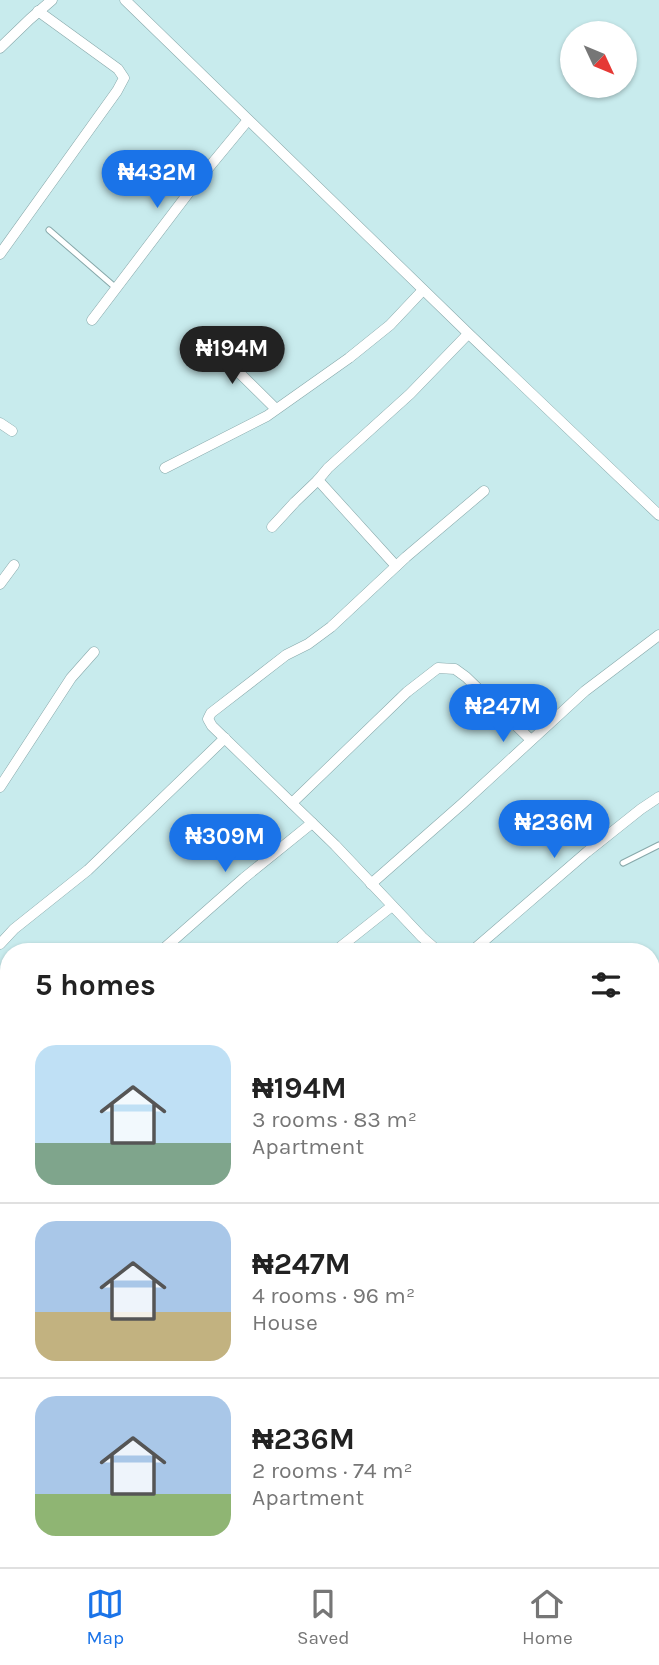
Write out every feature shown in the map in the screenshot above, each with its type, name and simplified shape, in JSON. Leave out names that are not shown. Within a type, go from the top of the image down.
[{"type":"street","points":[[0,48],[52,0]]},
{"type":"street","points":[[125,0],[468,334],[659,514]]},
{"type":"street","points":[[0,254],[117,92],[124,78],[118,69],[38,11]]},
{"type":"street","points":[[92,320],[196,183],[248,120]]},
{"type":"street","points":[[165,468],[267,416],[349,358],[390,325],[423,290]]},
{"type":"street","points":[[272,527],[328,468],[410,394],[468,334]]},
{"type":"street","points":[[208,342],[276,409]]},
{"type":"street","points":[[0,423],[12,431]]},
{"type":"street","points":[[318,480],[396,566]]},
{"type":"street","points":[[429,943],[208,719],[211,713],[286,655],[308,644],[331,627],[396,566],[484,491]]},
{"type":"street","points":[[0,584],[14,565]]},
{"type":"street","points":[[372,884],[584,691],[659,635]]},
{"type":"street","points":[[0,787],[71,678],[94,652]]},
{"type":"street","points":[[292,803],[407,692],[438,668],[455,669],[466,677],[531,740]]},
{"type":"street","points":[[1,943],[14,929],[88,870],[225,738]]},
{"type":"street","points":[[481,943],[587,852],[659,797]]},
{"type":"street","points":[[170,943],[312,823]]},
{"type":"street","points":[[345,943],[392,906]]},
{"type":"lane","points":[[49,230],[116,288]]},
{"type":"lane","points":[[623,863],[659,845]]}]
